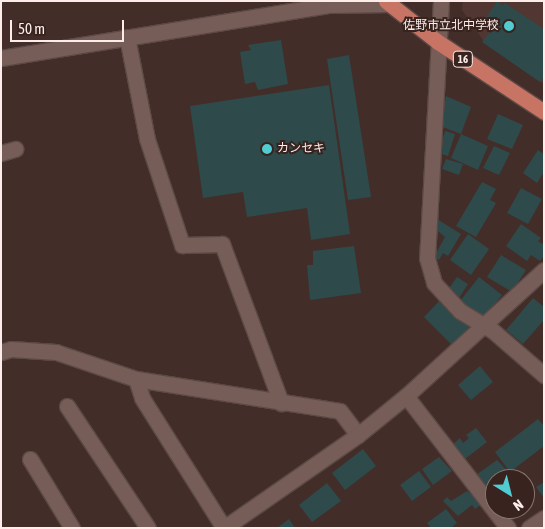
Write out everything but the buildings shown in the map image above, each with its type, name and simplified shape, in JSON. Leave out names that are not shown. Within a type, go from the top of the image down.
[{"type":"main road","name":"16","points":[[388,3],[438,42],[544,112]]},
{"type":"street","points":[[441,1],[427,258],[434,283],[460,311],[482,326],[492,330],[544,375]]},
{"type":"street","points":[[1,58],[327,5],[388,3]]},
{"type":"street","points":[[127,37],[147,139],[182,245],[222,244],[281,403]]},
{"type":"street","points":[[136,379],[142,398],[224,528],[358,435],[406,396],[544,270]]},
{"type":"street","points":[[1,352],[11,349],[56,352],[136,379],[340,411],[358,435]]},
{"type":"street","points":[[406,396],[508,528]]},
{"type":"street","points":[[67,406],[148,528]]},
{"type":"street","points":[[30,459],[72,528]]},
{"type":"street","points":[[529,528],[544,518]]},
{"type":"shaded area","name":"佐野市立北中学校","points":[[463,1],[544,1],[544,84],[485,43],[462,10]]},
{"type":"place","name":"佐野市立北中学校","points":[[509,26]]},
{"type":"place","name":"カンセキ","points":[[267,149]]}]
